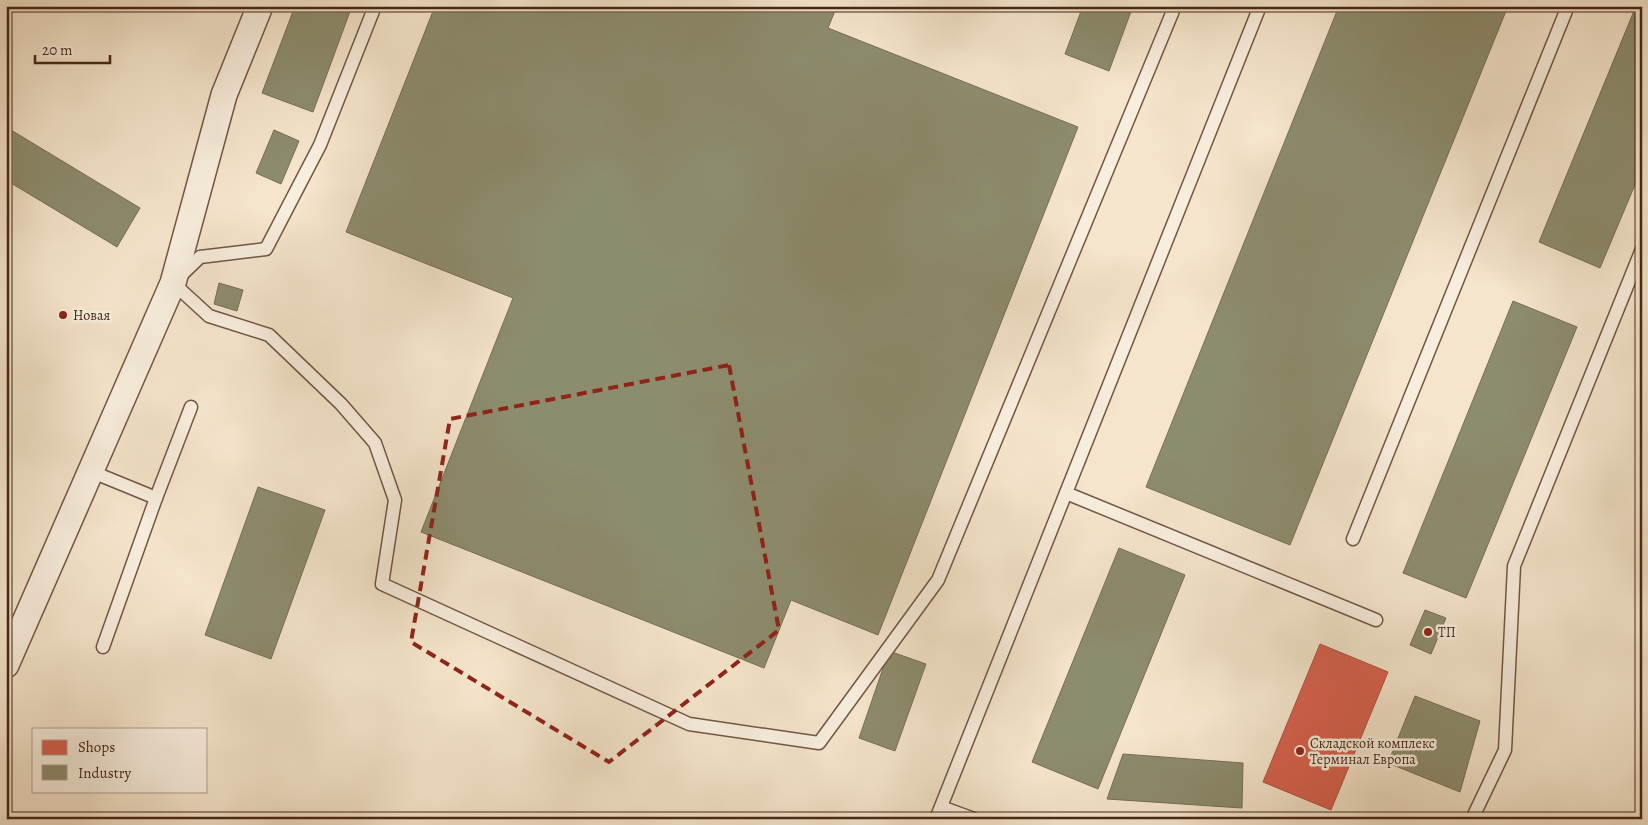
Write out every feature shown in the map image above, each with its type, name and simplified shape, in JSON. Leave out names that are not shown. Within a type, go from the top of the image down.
[{"type":"street","points":[[6,665],[173,283],[224,95],[260,6]]},
{"type":"lane","points":[[375,6],[320,145],[266,249],[200,257],[173,283],[209,316],[269,335],[341,404],[375,443],[395,500],[382,584],[689,724],[819,743],[938,580],[1175,6]]},
{"type":"lane","points":[[974,819],[938,813],[1260,6]]},
{"type":"lane","points":[[1353,539],[1568,6]]},
{"type":"lane","points":[[1472,819],[1505,750],[1514,566],[1642,249]]},
{"type":"lane","points":[[104,647],[156,498],[192,407]]},
{"type":"lane","points":[[90,471],[156,498]]},
{"type":"lane","points":[[1066,492],[1376,620]]},
{"type":"highlighted area","points":[[729,365],[779,630],[609,762],[411,642],[450,419]]},
{"type":"building: Shops","points":[[1320,644],[1388,672],[1331,810],[1263,782]]},
{"type":"building: Industry","points":[[295,6],[352,6],[313,112],[262,93]]},
{"type":"building: Industry","points":[[435,6],[837,6],[828,28],[1078,127],[878,635],[791,600],[764,668],[421,532],[513,298],[346,232]]},
{"type":"building: Industry","points":[[1083,6],[1133,6],[1109,71],[1065,54]]},
{"type":"building: Industry","points":[[1339,6],[1508,6],[1290,545],[1146,487]]},
{"type":"building: Industry","points":[[1636,6],[1642,6],[1642,168],[1600,268],[1539,242]]},
{"type":"building: Industry","points":[[6,127],[140,208],[117,247],[6,180]]},
{"type":"building: Industry","points":[[274,130],[299,141],[281,184],[256,173]]},
{"type":"building: Industry","points":[[219,283],[243,290],[237,311],[214,304]]},
{"type":"building: Industry","points":[[1513,301],[1577,327],[1466,598],[1403,573]]},
{"type":"building: Industry","points":[[258,487],[325,510],[271,659],[205,635]]},
{"type":"building: Industry","points":[[1119,548],[1185,575],[1098,789],[1032,762]]},
{"type":"building: Industry","name":"ТП","points":[[1425,610],[1446,618],[1431,654],[1410,645]]},
{"type":"building: Industry","points":[[889,651],[926,664],[895,751],[859,738]]},
{"type":"building: Industry","points":[[1415,696],[1480,721],[1460,792],[1388,763]]},
{"type":"building: Industry","points":[[1123,754],[1243,763],[1242,808],[1107,799]]},
{"type":"place","name":"Новая","points":[[63,315]]},
{"type":"place","name":"ТП","points":[[1428,632]]},
{"type":"place","name":"Складской комплекс Терминал Европа","points":[[1300,751]]}]
